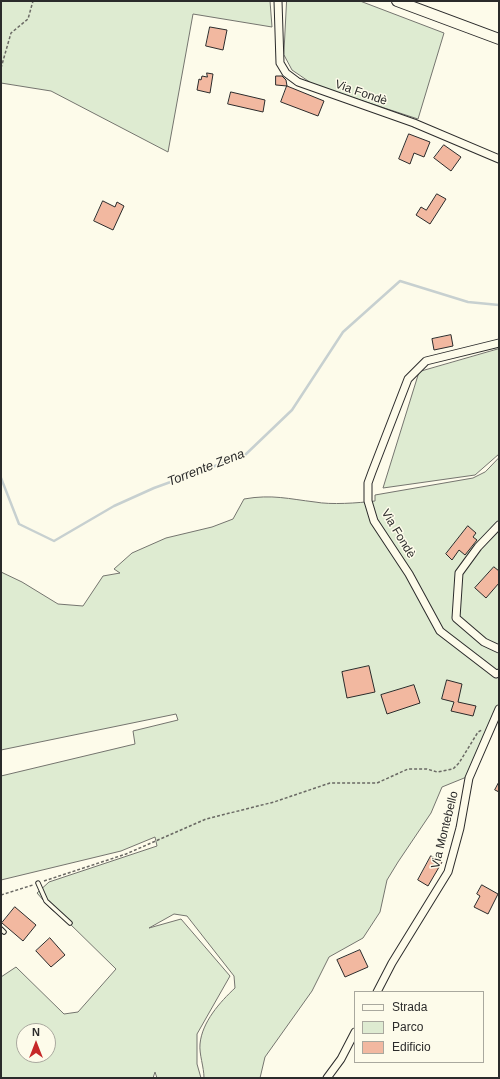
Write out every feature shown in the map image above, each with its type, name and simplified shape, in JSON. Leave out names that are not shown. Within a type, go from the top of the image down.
[{"type":"main road","points":[[397,1],[499,38]]},
{"type":"street","name":"Via Fondè","points":[[278,1],[280,63],[286,73],[298,82],[414,123],[499,159]]},
{"type":"street","name":"Via Fondè","points":[[499,343],[426,361],[408,379],[368,482],[368,501],[374,521],[410,574],[440,631],[484,666],[496,674],[499,673]]},
{"type":"street","points":[[499,525],[478,547],[458,573],[456,618],[484,642],[499,650]]},
{"type":"street","name":"Via Montebello","points":[[377,991],[448,872],[460,828],[470,778],[499,709]]},
{"type":"street","points":[[327,1078],[341,1059],[354,1034]]},
{"type":"lane","points":[[38,883],[46,901],[70,923]]},
{"type":"path","points":[[1,68],[11,34],[28,20],[33,1]]},
{"type":"path","points":[[1,895],[126,854],[206,819],[274,802],[330,783],[377,783],[408,770],[427,769],[437,772],[453,769],[459,763],[478,732],[492,725]]},
{"type":"green space","points":[[1,1],[270,1],[272,27],[193,14],[168,152],[51,91],[1,83]]},
{"type":"green space","points":[[287,1],[360,1],[444,33],[418,119],[314,85],[292,70],[284,55]]},
{"type":"green space","points":[[499,349],[499,454],[475,475],[383,488],[419,372]]},
{"type":"green space","points":[[499,458],[499,710],[474,774],[442,787],[431,813],[387,880],[380,912],[363,938],[329,957],[312,991],[265,1057],[260,1078],[204,1078],[200,1048],[201,1036],[208,1020],[223,1000],[235,988],[234,976],[187,916],[174,914],[149,928],[181,919],[230,976],[197,1034],[197,1064],[201,1078],[157,1078],[155,1072],[153,1078],[1,1078],[1,977],[16,967],[64,1014],[78,1012],[116,969],[66,920],[51,909],[37,893],[49,882],[157,846],[155,837],[121,851],[1,880],[1,776],[135,744],[133,731],[178,720],[176,714],[1,750],[1,572],[22,582],[58,604],[83,606],[103,576],[120,573],[114,569],[132,553],[166,538],[212,527],[233,519],[244,499],[272,497],[337,504],[375,501],[375,495],[473,478],[485,472]]},
{"type":"building","points":[[210,27],[227,30],[223,50],[206,46]]},
{"type":"building","points":[[207,73],[213,74],[210,93],[197,90],[199,79],[201,80],[202,76],[207,77]]},
{"type":"building","points":[[276,76],[282,76],[286,80],[287,86],[276,85]]},
{"type":"building","points":[[287,86],[324,101],[318,116],[281,102]]},
{"type":"building","points":[[231,92],[265,100],[263,112],[228,104]]},
{"type":"building","points":[[409,134],[430,142],[424,157],[414,153],[410,164],[399,159]]},
{"type":"building","points":[[444,145],[461,157],[451,171],[434,158]]},
{"type":"building","points":[[437,194],[446,199],[430,224],[416,215],[421,207],[426,210]]},
{"type":"building","points":[[103,201],[115,207],[117,202],[124,206],[113,230],[94,221]]},
{"type":"building","points":[[451,335],[453,346],[434,350],[432,339]]},
{"type":"building","points":[[468,526],[476,533],[473,537],[477,540],[465,555],[459,550],[452,560],[446,554]]},
{"type":"building","points":[[494,567],[499,571],[499,583],[486,598],[475,588]]},
{"type":"building","points":[[369,666],[375,692],[347,698],[342,672]]},
{"type":"building","points":[[447,680],[462,684],[458,702],[476,706],[473,716],[451,711],[454,702],[442,699]]},
{"type":"building","points":[[414,685],[420,703],[387,714],[381,695]]},
{"type":"building","points":[[499,782],[499,792],[495,790]]},
{"type":"building","points":[[431,856],[442,862],[428,886],[418,880]]},
{"type":"building","points":[[482,885],[498,894],[488,914],[474,907],[480,896],[477,894]]},
{"type":"building","points":[[15,907],[36,925],[23,941],[2,923]]},
{"type":"building","points":[[50,938],[65,955],[51,967],[36,951]]},
{"type":"building","points":[[360,950],[368,967],[345,977],[337,960]]},
{"type":"waterway","name":"Torrente Zena","points":[[1,478],[19,524],[54,541],[114,506],[154,488],[245,455],[292,410],[343,332],[400,281],[468,302],[499,305]]}]
